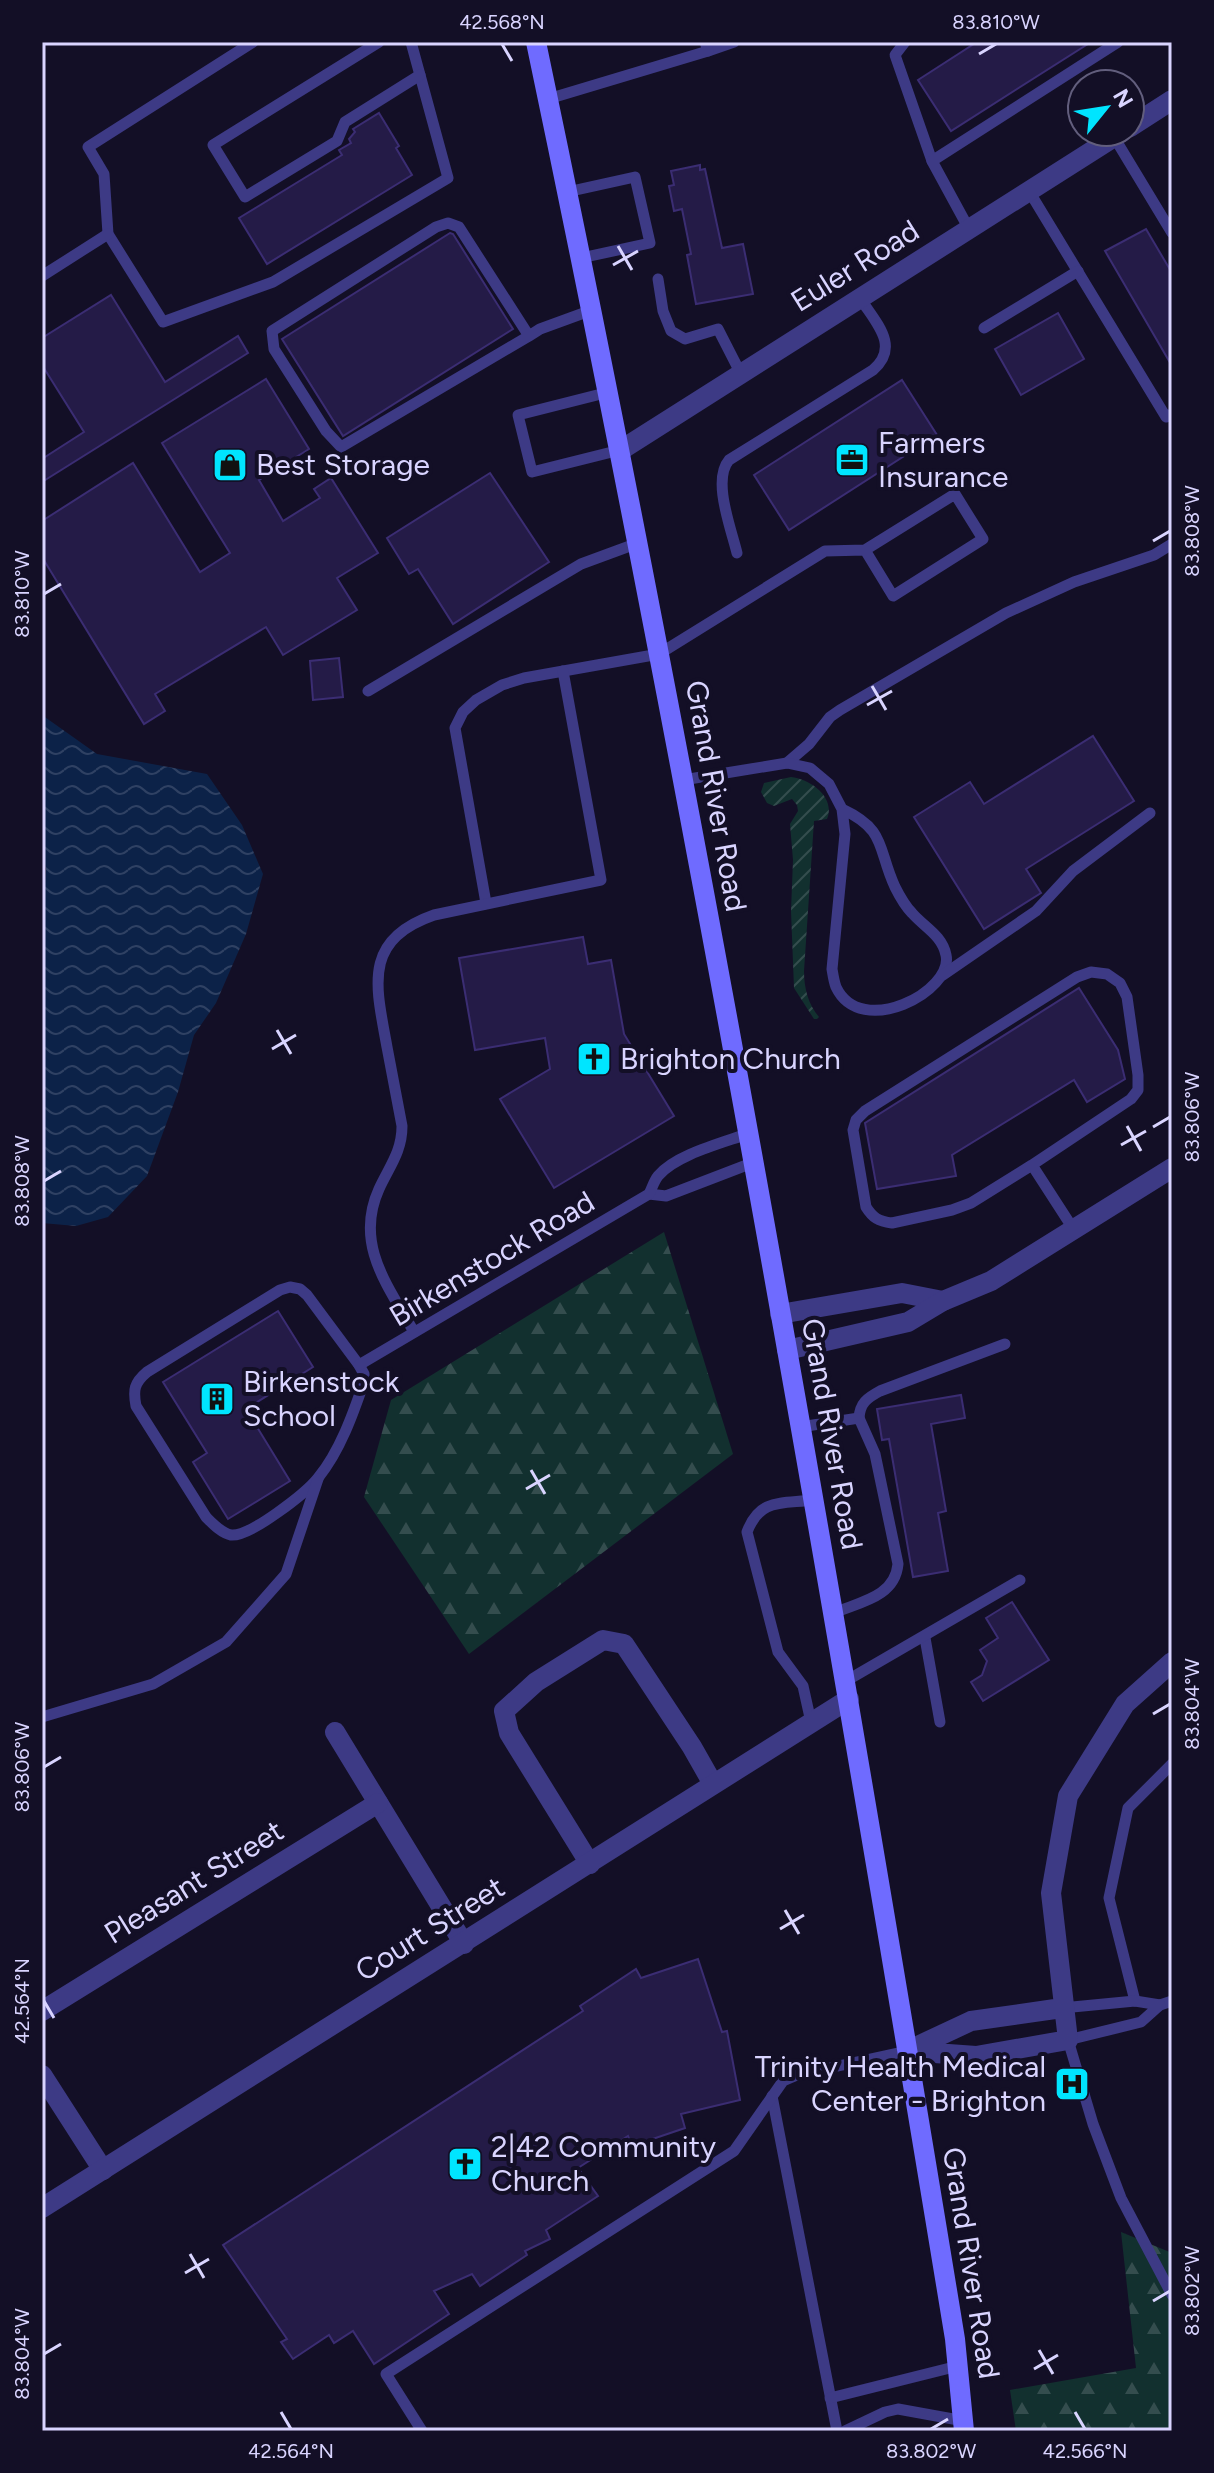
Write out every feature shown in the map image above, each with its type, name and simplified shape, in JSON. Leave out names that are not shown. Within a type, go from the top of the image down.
[{"type":"main road","name":"Grand River Road","points":[[536,42],[621,450],[787,1350],[848,1690],[958,2366],[964,2426]]},
{"type":"street","name":"Euler Road","points":[[1146,117],[1172,100]]},
{"type":"street","name":"Euler Road","points":[[621,450],[1097,148]]},
{"type":"street","points":[[787,1350],[908,1322],[943,1301],[991,1281],[1172,1168]]},
{"type":"street","points":[[780,1314],[902,1293],[943,1301]]},
{"type":"street","points":[[590,1864],[509,1733],[504,1711],[536,1682],[603,1640],[624,1644],[713,1784]]},
{"type":"street","points":[[907,2051],[976,2056],[1068,2040],[1051,1893],[1068,1796],[1125,1704],[1172,1662]]},
{"type":"street","name":"Court Street","points":[[42,2208],[811,1722],[848,1690]]},
{"type":"street","points":[[335,1732],[464,1944]]},
{"type":"street","name":"Pleasant Street","points":[[42,2011],[378,1803]]},
{"type":"street","points":[[907,2051],[971,2021],[1062,2008]]},
{"type":"street","points":[[42,2075],[103,2170]]},
{"type":"lane","points":[[253,42],[88,147],[104,174],[108,234],[163,322],[273,282],[448,178],[411,42]]},
{"type":"lane","points":[[379,42],[213,145],[245,197],[337,141],[345,122],[420,75]]},
{"type":"lane","points":[[548,99],[706,46],[734,42]]},
{"type":"lane","points":[[905,42],[895,55],[932,161],[969,229]]},
{"type":"lane","points":[[932,161],[1118,42]]},
{"type":"lane","points":[[1130,148],[1172,233]]},
{"type":"lane","points":[[567,192],[635,177],[650,243],[581,258]]},
{"type":"lane","points":[[1029,191],[1166,417],[1172,414]]},
{"type":"lane","points":[[529,336],[459,227],[448,223],[436,227],[272,331],[274,349],[326,431],[341,447],[529,336],[592,310]]},
{"type":"lane","points":[[42,276],[108,234]]},
{"type":"lane","points":[[984,328],[1078,271]]},
{"type":"lane","points":[[658,279],[663,311],[671,331],[685,339],[718,329],[741,374]]},
{"type":"lane","points":[[737,553],[720,480],[723,467],[729,460],[884,361],[887,349],[884,337],[860,298]]},
{"type":"lane","points":[[609,392],[518,415],[532,472],[621,450]]},
{"type":"lane","points":[[486,903],[455,728],[463,712],[476,700],[502,685],[524,678],[659,654],[825,551],[865,550],[955,494],[983,539],[893,596],[865,550]]},
{"type":"lane","points":[[368,691],[581,564],[638,543]]},
{"type":"lane","points":[[787,763],[840,710],[1006,613],[1074,582],[1154,555],[1172,544]]},
{"type":"lane","points":[[414,1332],[380,1272],[372,1248],[369,1224],[372,1206],[399,1153],[402,1139],[377,992],[379,964],[394,938],[411,923],[486,903],[601,880],[563,671]]},
{"type":"lane","points":[[683,780],[787,763],[810,768],[829,784],[842,809],[845,834],[832,969],[836,988],[850,1004],[866,1011],[885,1011],[914,999],[943,975],[1036,911],[1073,871],[1150,813]]},
{"type":"lane","points":[[842,809],[858,816],[880,841],[895,887],[911,912],[942,943],[947,959],[943,975]]},
{"type":"lane","points":[[1091,972],[1107,974],[1120,983],[1127,997],[1138,1090],[1131,1099],[1032,1165],[971,1203],[892,1223],[882,1222],[872,1217],[866,1207],[853,1130],[856,1120],[865,1111],[1077,977],[1091,972]]},
{"type":"lane","name":"Birkenstock Road","points":[[359,1365],[649,1194],[657,1177],[667,1168],[698,1152],[747,1134]]},
{"type":"lane","name":"Birkenstock Road","points":[[649,1194],[666,1196],[752,1163]]},
{"type":"lane","points":[[1032,1165],[1074,1230]]},
{"type":"lane","points":[[42,1717],[153,1684],[226,1642],[286,1574],[318,1478],[336,1448],[364,1382],[359,1365],[307,1295],[300,1289],[290,1287],[280,1290],[147,1372],[136,1381],[133,1392],[136,1406],[206,1517],[230,1535],[246,1532],[283,1508],[318,1478]]},
{"type":"lane","points":[[834,1613],[880,1595],[897,1576],[898,1564],[875,1454],[859,1418],[860,1408],[866,1399],[880,1391],[1005,1344]]},
{"type":"lane","points":[[800,1427],[859,1418]]},
{"type":"lane","points":[[811,1722],[803,1686],[778,1652],[747,1532],[754,1515],[769,1505],[813,1500]]},
{"type":"lane","points":[[848,1690],[1020,1580]]},
{"type":"lane","points":[[925,1638],[940,1722]]},
{"type":"lane","points":[[1135,2001],[1109,1898],[1128,1808],[1172,1764]]},
{"type":"lane","points":[[1062,2008],[1135,2001],[1166,2003]]},
{"type":"lane","points":[[1166,2003],[1141,2022],[1068,2040],[1093,2124],[1121,2198],[1170,2287]]},
{"type":"lane","points":[[422,2431],[386,2374],[734,2151],[783,2081],[797,2075],[907,2051]]},
{"type":"lane","points":[[772,2096],[837,2431]]},
{"type":"lane","points":[[830,2398],[958,2366]]},
{"type":"lane","points":[[845,2431],[898,2409],[964,2426]]},
{"type":"green space","points":[[791,777],[806,781],[820,791],[829,811],[827,819],[814,821],[804,971],[807,996],[819,1017],[817,1019],[814,1019],[794,988],[790,824],[798,811],[797,805],[792,799],[774,806],[767,803],[761,792],[764,783]]},
{"type":"green space","points":[[664,1232],[733,1454],[469,1654],[364,1497],[391,1400]]},
{"type":"green space","points":[[1121,2232],[1172,2253],[1172,2431],[1016,2431],[1010,2390],[1136,2368]]},
{"type":"water","points":[[42,715],[97,754],[207,774],[242,825],[263,874],[246,934],[216,1003],[194,1035],[178,1092],[147,1176],[108,1217],[76,1226],[42,1223],[42,1047],[45,1043],[42,1027],[42,928],[46,869],[42,849]]},
{"type":"building","points":[[977,42],[1091,42],[951,131],[918,80]]},
{"type":"building","points":[[379,113],[412,175],[267,264],[239,218],[342,155],[339,150],[351,143],[349,139],[355,132],[353,129]]},
{"type":"building","points":[[700,165],[700,170],[705,169],[722,248],[743,244],[753,294],[696,304],[682,209],[674,211],[669,186],[674,185],[671,171]]},
{"type":"building","points":[[1146,229],[1172,273],[1172,366],[1105,251]]},
{"type":"building","points":[[450,233],[513,329],[343,436],[282,339]]},
{"type":"building","points":[[111,295],[165,382],[238,336],[248,353],[42,482],[42,459],[84,432],[42,365],[42,338]]},
{"type":"building","points":[[1058,313],[1084,359],[1021,395],[995,349]]},
{"type":"building","points":[[266,379],[309,449],[259,480],[283,521],[320,498],[314,489],[331,478],[378,553],[337,578],[357,610],[283,655],[266,627],[155,694],[165,711],[144,724],[42,557],[42,521],[133,463],[200,572],[230,553],[162,443]]},
{"type":"building","points":[[902,380],[937,435],[789,530],[754,475]]},
{"type":"building","points":[[490,473],[549,562],[453,624],[418,569],[409,574],[387,538]]},
{"type":"building","points":[[339,658],[343,697],[313,700],[310,661]]},
{"type":"building","points":[[1093,736],[1134,801],[1026,869],[1041,893],[984,929],[914,817],[970,782],[984,804]]},
{"type":"building","name":"Brighton Church","points":[[583,937],[588,964],[611,960],[624,1034],[674,1116],[554,1188],[500,1099],[550,1069],[545,1038],[475,1050],[459,958]]},
{"type":"building","points":[[1079,988],[1118,1050],[1125,1079],[1087,1102],[1074,1080],[952,1155],[956,1176],[877,1189],[865,1123]]},
{"type":"building","name":"Birkenstock School","points":[[278,1311],[313,1367],[246,1409],[290,1481],[228,1519],[193,1462],[207,1453],[163,1382]]},
{"type":"building","points":[[961,1395],[965,1418],[931,1424],[946,1511],[938,1513],[948,1571],[913,1577],[889,1439],[882,1440],[877,1409]]},
{"type":"building","points":[[1012,1602],[1049,1660],[983,1701],[971,1682],[982,1675],[987,1661],[980,1650],[998,1638],[986,1618]]},
{"type":"building","name":"2|42 Community Church","points":[[698,1959],[722,2032],[727,2031],[740,2100],[681,2114],[685,2128],[632,2146],[628,2136],[578,2168],[598,2196],[546,2230],[550,2239],[525,2251],[527,2255],[480,2286],[472,2274],[434,2291],[449,2314],[374,2364],[353,2331],[334,2343],[329,2335],[293,2359],[281,2342],[287,2339],[223,2245],[583,2011],[580,2006],[636,1969],[641,1978]]},
{"type":"place","name":"Farmers Insurance","points":[[852,460]]},
{"type":"place","name":"Best Storage","points":[[230,465]]},
{"type":"place","name":"Brighton Church","points":[[594,1059]]},
{"type":"place","name":"Birkenstock School","points":[[217,1399]]},
{"type":"place","name":"Trinity Health Medical Center - Brighton","points":[[1072,2084]]},
{"type":"place","name":"2|42 Community Church","points":[[465,2164]]}]
